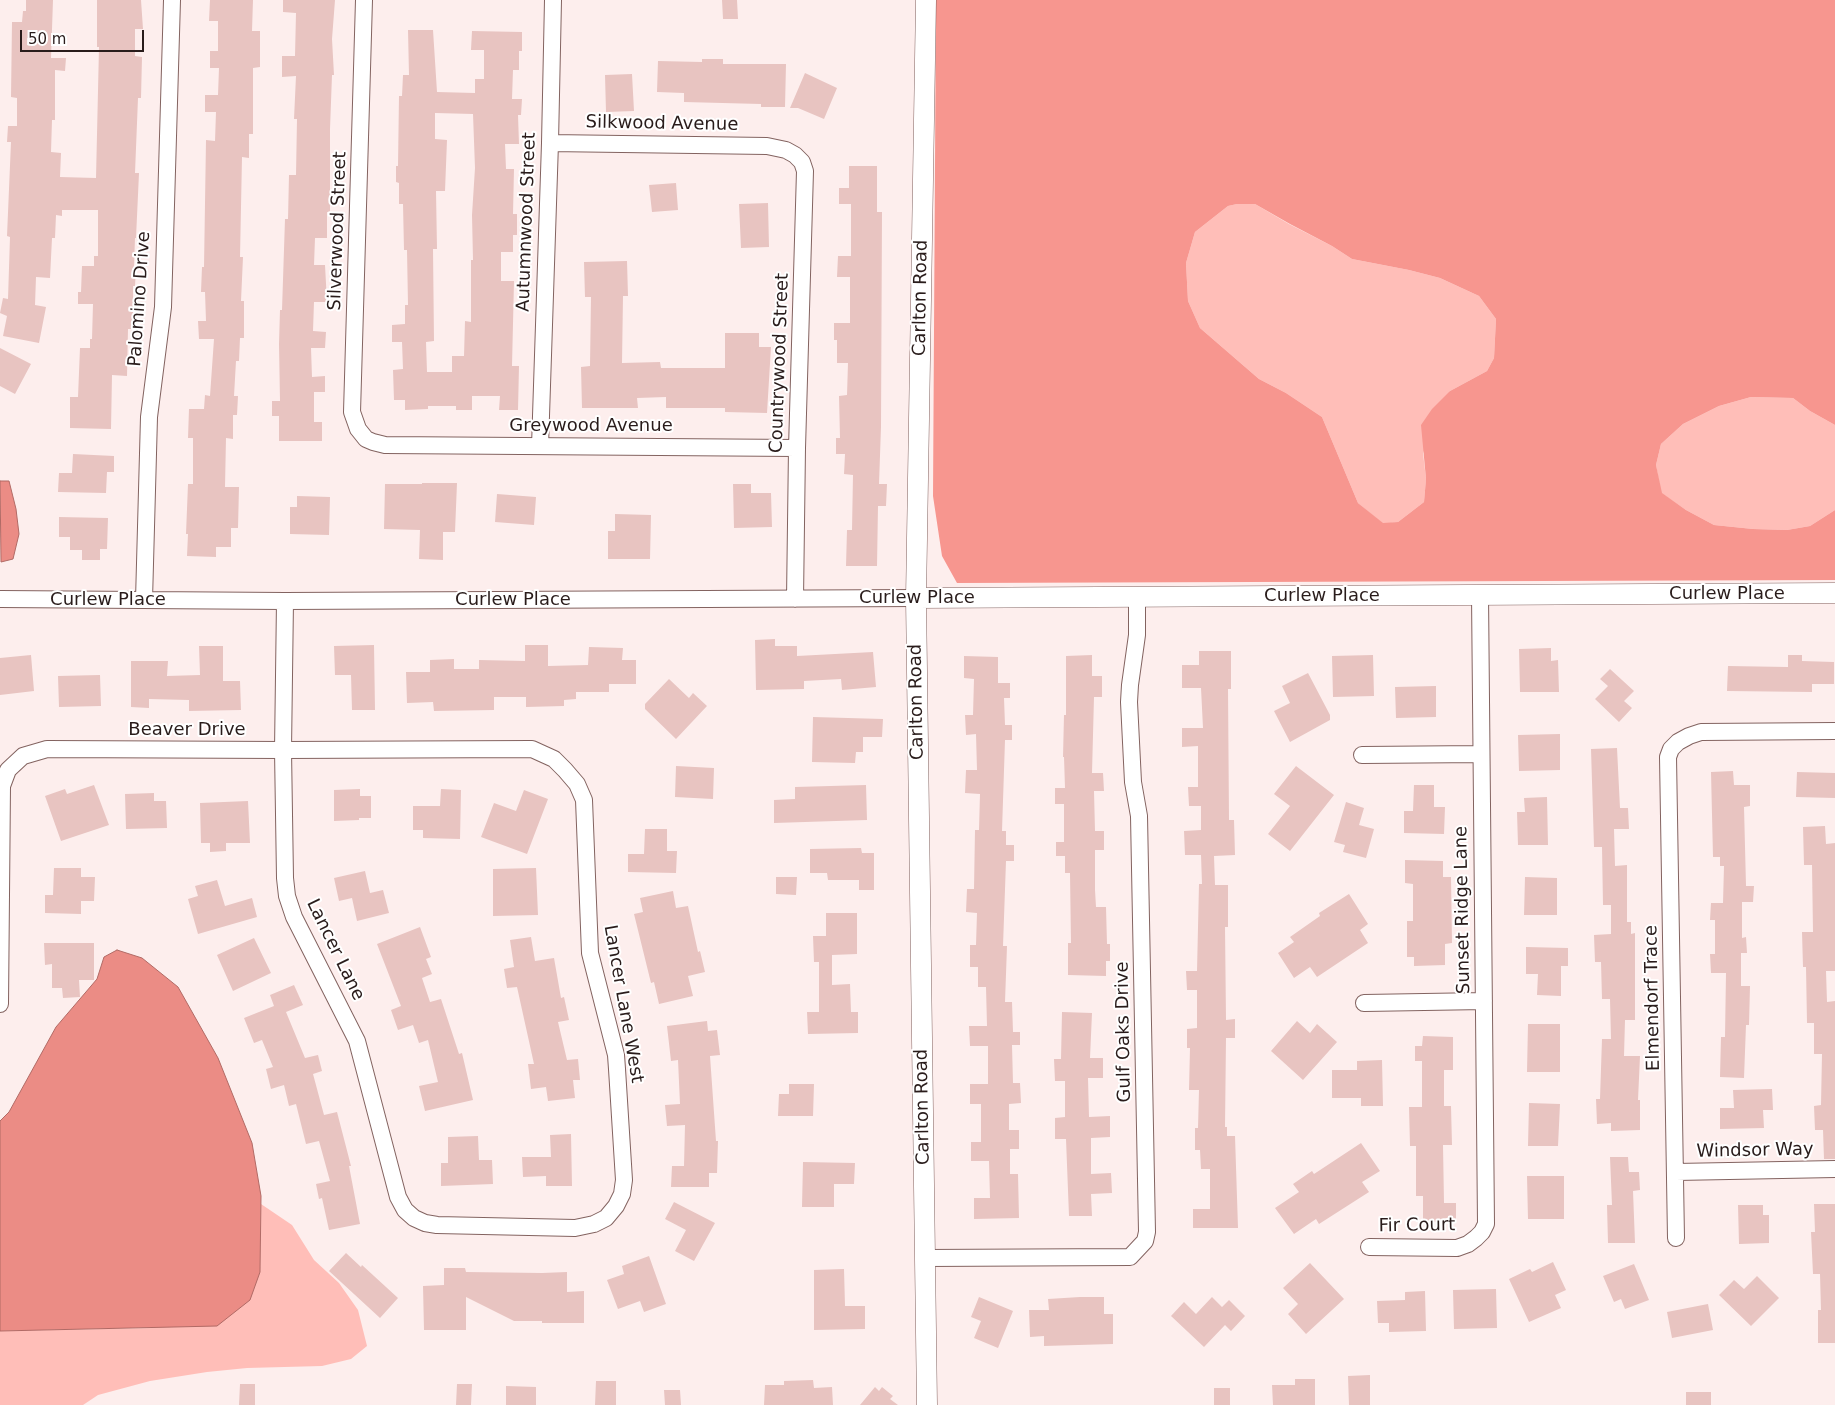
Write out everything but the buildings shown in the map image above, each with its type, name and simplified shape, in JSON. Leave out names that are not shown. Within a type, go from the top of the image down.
[{"type":"street","name":"Palomino Drive","points":[[144,600],[149,417],[163,307],[172,0]]},
{"type":"street","name":"Silverwood Street","points":[[364,0],[352,412],[358,429],[366,439],[385,445]]},
{"type":"street","name":"Autumnwood Street","points":[[540,446],[553,0]]},
{"type":"street","name":"Carlton Road","points":[[926,0],[916,598],[926,1405]]},
{"type":"street","name":"Silkwood Avenue","points":[[550,143],[774,147]]},
{"type":"street","name":"Countrywood Street","points":[[774,147],[782,148],[795,155],[802,162],[805,171],[797,448],[795,599]]},
{"type":"street","name":"Greywood Avenue","points":[[385,445],[797,448]]},
{"type":"street","name":"Curlew Place","points":[[0,599],[285,601],[1835,593]]},
{"type":"street","name":"Sunset Ridge Lane","points":[[1480,595],[1486,1224]]},
{"type":"street","name":"Gulf Oaks Drive","points":[[925,1258],[1130,1257],[1145,1241],[1147,1232],[1140,816],[1133,782],[1129,702],[1137,635],[1137,598]]},
{"type":"street","name":"Lancer Lane","points":[[285,601],[283,750],[285,878],[288,896],[294,917],[357,1041],[398,1197],[405,1210],[414,1218],[425,1223],[437,1225]]},
{"type":"street","name":"Elmendorf Trace","points":[[1676,1238],[1668,757],[1671,749],[1678,742],[1701,732],[1835,731]]},
{"type":"street","name":"Beaver Drive","points":[[0,1004],[2,786],[8,770],[23,756],[47,750],[532,749],[554,759],[566,770],[577,784],[584,800]]},
{"type":"street","points":[[1362,755],[1481,754]]},
{"type":"street","name":"Lancer Lane West","points":[[437,1225],[575,1228],[594,1224],[606,1218],[616,1206],[622,1194],[624,1180],[616,1055],[590,953],[584,800]]},
{"type":"street","points":[[1364,1003],[1484,1001]]},
{"type":"street","name":"Windsor Way","points":[[1676,1172],[1835,1170]]},
{"type":"street","name":"Fir Court","points":[[1369,1247],[1457,1248],[1468,1244],[1476,1238],[1486,1224]]},
{"type":"shaded area","points":[[936,0],[1835,0],[1835,425],[1810,411],[1793,398],[1751,397],[1719,406],[1683,424],[1661,444],[1656,465],[1662,493],[1686,510],[1714,525],[1787,530],[1810,526],[1835,510],[1835,580],[957,583],[942,556],[933,496]],"holes":[[[1255,204],[1352,259],[1440,278],[1479,296],[1496,319],[1494,358],[1487,371],[1450,391],[1432,409],[1421,425],[1426,479],[1424,502],[1398,522],[1383,523],[1358,503],[1322,417],[1286,393],[1259,379],[1200,328],[1188,301],[1186,263],[1195,232],[1228,206]]]},
{"type":"shaded area","points":[[1255,204],[1352,259],[1440,278],[1479,296],[1496,319],[1494,358],[1487,371],[1450,391],[1423,453],[1426,479],[1424,502],[1398,522],[1383,524],[1358,503],[1322,417],[1286,393],[1259,379],[1200,328],[1188,301],[1186,263],[1195,232],[1228,206]]},
{"type":"shaded area","points":[[1751,397],[1793,398],[1810,411],[1835,425],[1835,510],[1810,526],[1787,530],[1714,525],[1686,510],[1661,493],[1656,465],[1661,444],[1683,424],[1719,406]]},
{"type":"shaded area","points":[[0,481],[9,481],[16,509],[19,534],[13,559],[1,562]]},
{"type":"shaded area","points":[[117,950],[142,958],[178,987],[218,1058],[252,1143],[261,1196],[260,1272],[250,1300],[217,1326],[0,1331],[0,1121],[9,1112],[56,1027],[97,979],[104,957]]},
{"type":"shaded area","points":[[261,1204],[292,1225],[314,1260],[339,1283],[358,1310],[367,1346],[351,1359],[322,1366],[247,1368],[150,1381],[98,1395],[83,1405],[0,1405],[0,1331],[153,1328],[260,1272]]}]
